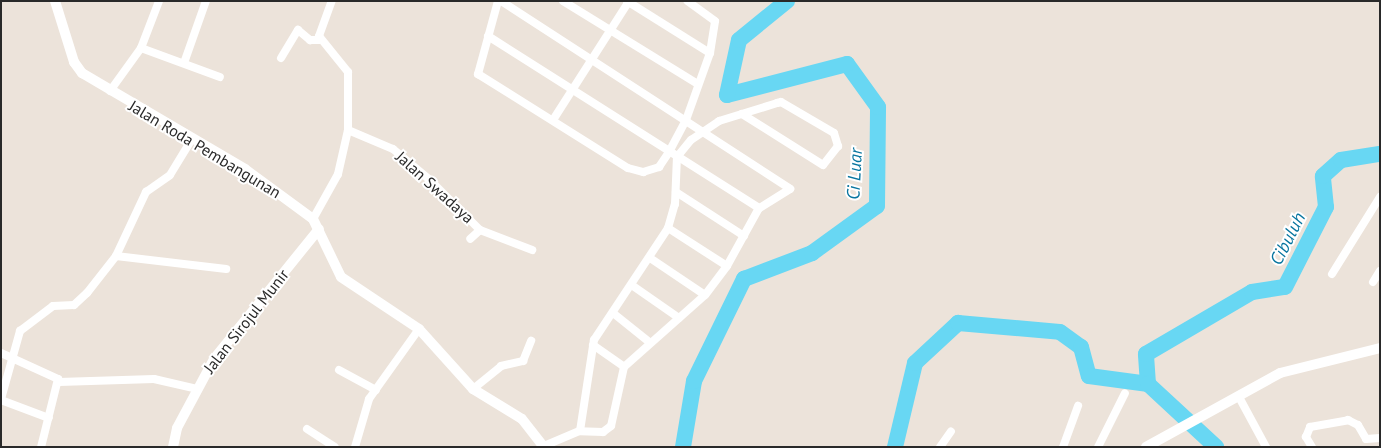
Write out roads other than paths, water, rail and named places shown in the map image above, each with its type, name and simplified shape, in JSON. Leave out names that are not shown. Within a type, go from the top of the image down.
[{"type":"street","name":"Jalan Roda Pembangunan","points":[[56,1],[74,62],[110,92],[245,169],[313,219],[341,277],[419,329],[473,388],[522,419],[544,446]]},
{"type":"street","points":[[110,92],[141,48],[159,1]]},
{"type":"street","points":[[184,63],[206,1]]},
{"type":"street","points":[[313,219],[338,174],[348,130],[348,72],[320,40],[319,31],[332,1]]},
{"type":"street","points":[[544,446],[580,431],[603,432],[611,426],[624,367],[648,341],[679,318],[705,295],[727,266],[759,208],[790,189],[686,120],[592,59],[500,1],[488,36],[478,74],[635,171],[659,167],[686,120],[710,53],[714,21],[687,1]]},
{"type":"street","points":[[563,1],[698,84]]},
{"type":"street","points":[[553,120],[628,2],[710,53]]},
{"type":"street","points":[[281,58],[298,30],[310,40],[320,40]]},
{"type":"street","points":[[488,36],[573,88],[668,152],[759,208]]},
{"type":"street","points":[[141,48],[220,77]]},
{"type":"street","points":[[580,431],[593,345],[633,286],[668,228],[676,192],[677,157],[701,130],[742,114],[785,102],[834,133],[838,146],[823,165],[742,114]]},
{"type":"street","name":"Jalan Swadaya","points":[[348,130],[402,156],[480,230],[470,239]]},
{"type":"street","points":[[49,418],[1,400],[22,328],[53,306],[78,303],[116,256],[146,192],[170,175],[192,139]]},
{"type":"street","points":[[676,192],[744,236]]},
{"type":"street","points":[[1332,274],[1380,197]]},
{"type":"street","points":[[668,228],[727,266]]},
{"type":"street","name":"Jalan Sirojul Munir","points":[[173,447],[197,389],[214,359],[319,229]]},
{"type":"street","points":[[480,230],[532,250]]},
{"type":"street","points":[[116,256],[226,269]]},
{"type":"street","points":[[650,258],[705,295]]},
{"type":"street","points":[[1373,282],[1380,271]]},
{"type":"street","points":[[633,286],[679,318]]},
{"type":"street","points":[[613,313],[648,341]]},
{"type":"street","points":[[355,447],[369,399],[419,329]]},
{"type":"street","points":[[473,388],[501,366],[523,361],[531,342]]},
{"type":"street","points":[[593,345],[624,367]]},
{"type":"street","points":[[1146,447],[1292,369],[1380,348]]},
{"type":"street","points":[[1,353],[56,376],[58,382],[41,447]]},
{"type":"street","points":[[339,370],[376,390]]},
{"type":"street","points":[[58,382],[154,379],[197,389]]},
{"type":"street","points":[[1098,447],[1125,393]]},
{"type":"street","points":[[1238,397],[1266,447]]},
{"type":"street","points":[[1063,447],[1078,406]]},
{"type":"street","points":[[1312,447],[1306,437],[1310,427],[1348,420],[1358,425],[1365,443],[1377,441]]},
{"type":"street","points":[[307,429],[335,447]]},
{"type":"street","points":[[940,447],[951,431]]},
{"type":"waterway","name":"Ci Luar","points":[[683,447],[694,381],[744,279],[812,253],[877,206],[878,107],[847,64],[727,95],[739,40],[787,1]]},
{"type":"waterway","name":"Cibuluh","points":[[1148,384],[1146,354],[1252,292],[1285,287],[1326,207],[1323,176],[1341,160],[1380,154]]},
{"type":"waterway","name":"Ci Luar","points":[[895,447],[915,363],[958,323],[1060,332],[1081,347],[1089,376],[1148,384],[1216,447]]}]
